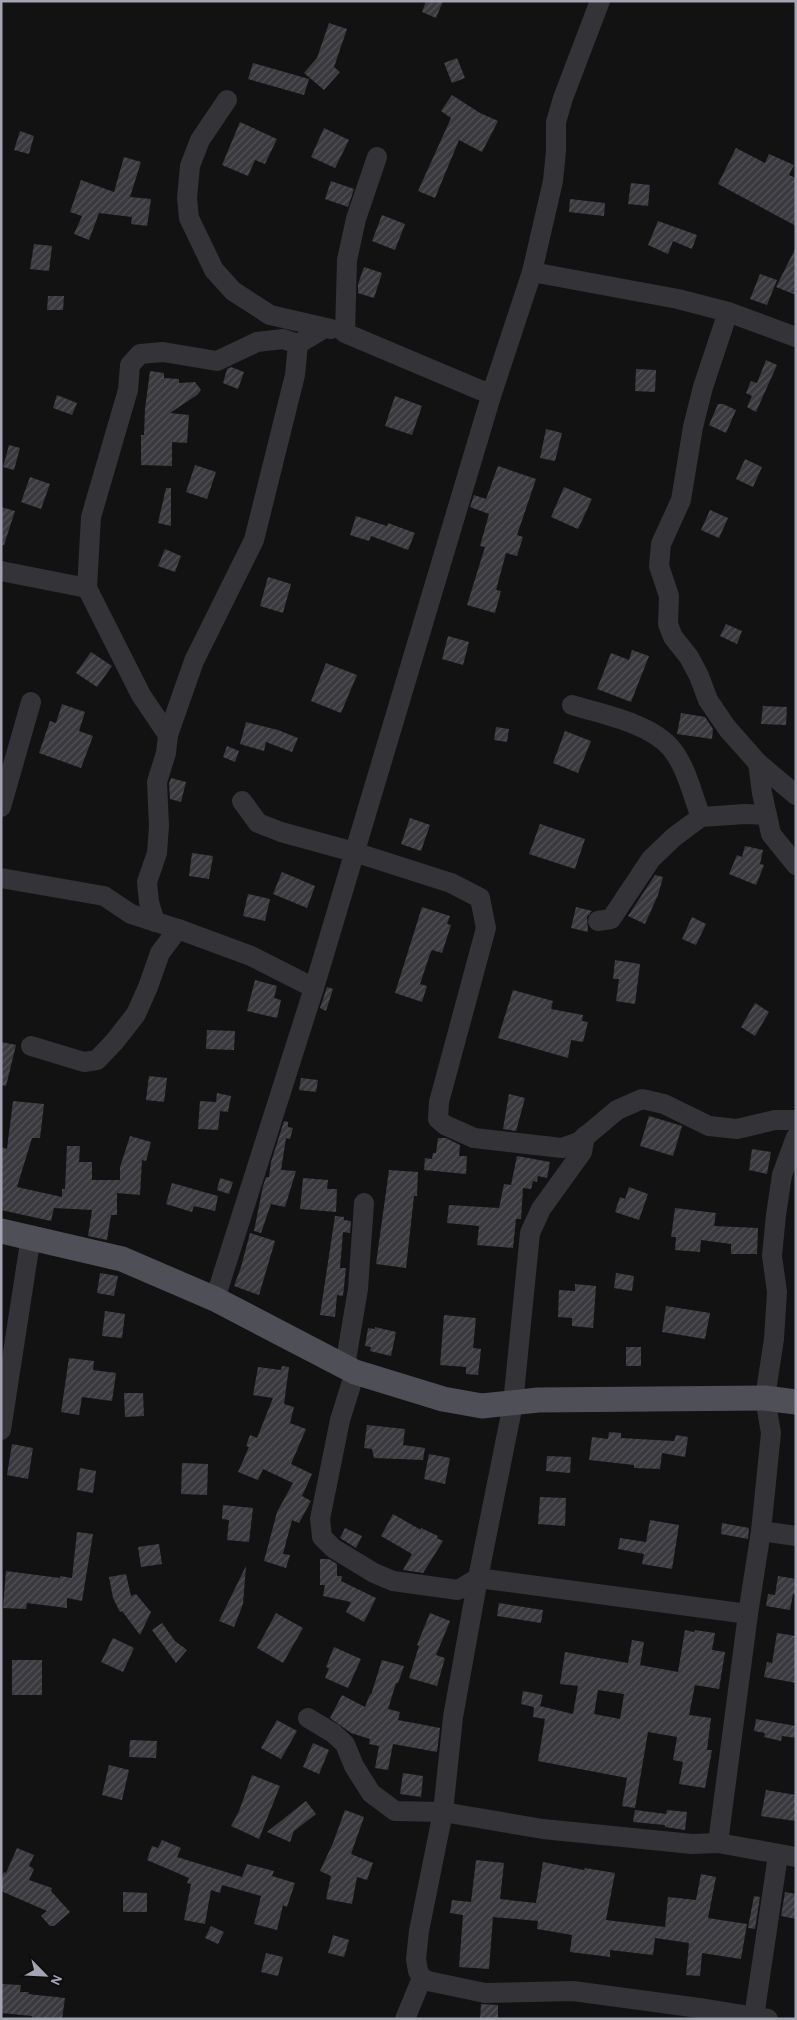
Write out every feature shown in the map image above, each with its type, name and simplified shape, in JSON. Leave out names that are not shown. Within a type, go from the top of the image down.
[{"type":"main road","points":[[1,1231],[31,1236],[122,1259],[215,1298],[350,1369],[443,1399],[482,1406],[538,1400],[765,1398],[796,1402]]},
{"type":"street","points":[[215,1298],[314,988],[492,393],[532,272],[553,181],[556,122],[563,98],[600,1]]},
{"type":"street","points":[[226,100],[200,140],[190,166],[187,198],[189,218],[214,270],[233,291],[270,315],[345,332],[480,390],[492,393]]},
{"type":"street","points":[[345,332],[347,260],[356,220],[377,157]]},
{"type":"street","points":[[532,272],[678,299],[728,312],[796,337]]},
{"type":"street","points":[[728,312],[703,386],[693,427],[681,500],[661,544],[659,566],[670,596],[668,624],[673,637],[689,657],[708,700],[727,728],[758,762],[796,795]]},
{"type":"street","points":[[298,344],[324,328]]},
{"type":"street","points":[[168,735],[141,695],[87,588],[91,517],[128,390],[130,365],[140,354],[163,352],[217,361],[256,342],[283,339],[298,344]]},
{"type":"street","points":[[155,922],[149,902],[147,882],[157,853],[159,826],[157,782],[166,753],[168,735],[194,662],[254,540],[296,375],[298,344]]},
{"type":"street","points":[[1,571],[87,588]]},
{"type":"street","points":[[1,807],[31,702]]},
{"type":"street","points":[[572,705],[648,730],[670,746],[683,768],[701,816]]},
{"type":"street","points":[[758,762],[771,834],[796,865]]},
{"type":"street","points":[[242,801],[258,822],[281,832],[354,852],[451,883],[480,898],[486,928],[439,1102],[438,1119],[445,1125],[474,1138],[562,1148],[579,1142],[617,1110],[642,1099],[664,1104],[709,1126],[737,1129],[775,1120],[796,1120]]},
{"type":"street","points":[[598,921],[611,919],[651,859],[701,816],[767,815]]},
{"type":"street","points":[[1,878],[104,896],[131,914],[251,956],[314,988]]},
{"type":"street","points":[[31,1046],[84,1062],[97,1060],[136,1014],[160,953],[178,929]]},
{"type":"street","points":[[308,1718],[333,1732],[345,1744],[354,1766],[371,1793],[395,1811],[444,1812],[543,1829],[692,1844],[718,1843],[787,1856],[761,2018],[698,2013],[573,1992],[486,1992],[439,1984],[422,1978],[418,1971],[416,1959],[418,1932],[444,1812],[453,1717],[478,1578],[513,1404],[530,1233],[541,1209],[582,1152],[585,1136]]},
{"type":"street","points":[[718,1843],[748,1614],[761,1531],[772,1433],[765,1398],[774,1339],[777,1292],[772,1256],[776,1215],[782,1175],[796,1137]]},
{"type":"street","points":[[364,1203],[350,1369],[321,1511],[322,1537],[333,1548],[393,1581],[458,1590],[478,1578],[748,1614]]},
{"type":"street","points":[[1,1430],[31,1236]]},
{"type":"street","points":[[761,1531],[796,1536]]},
{"type":"street","points":[[405,2019],[422,1978]]},
{"type":"building","points":[[426,1],[443,1],[436,18],[422,12]]},
{"type":"building","points":[[329,23],[347,29],[334,67],[340,72],[324,90],[304,73],[317,58]]},
{"type":"building","points":[[457,58],[465,78],[452,83],[444,63]]},
{"type":"building","points":[[253,63],[309,79],[304,95],[248,79]]},
{"type":"building","points":[[452,95],[480,113],[498,121],[482,152],[459,140],[435,198],[418,191],[451,118],[441,111]]},
{"type":"building","points":[[240,122],[277,139],[265,164],[255,160],[248,176],[222,165]]},
{"type":"building","points":[[324,128],[349,140],[335,168],[311,157]]},
{"type":"building","points":[[20,131],[34,136],[29,154],[14,150]]},
{"type":"building","points":[[736,148],[765,163],[769,154],[794,165],[789,175],[796,178],[796,226],[718,184]]},
{"type":"building","points":[[124,157],[141,162],[130,197],[151,199],[147,226],[131,224],[132,217],[99,213],[89,240],[74,234],[82,216],[70,212],[81,180],[114,192]]},
{"type":"building","points":[[331,181],[354,189],[348,207],[325,199]]},
{"type":"building","points":[[631,183],[650,185],[648,206],[628,204]]},
{"type":"building","points":[[570,199],[605,203],[604,216],[569,212]]},
{"type":"building","points":[[382,215],[405,224],[395,250],[372,241]]},
{"type":"building","points":[[658,221],[697,235],[692,249],[673,241],[668,254],[648,245]]},
{"type":"building","points":[[34,244],[52,246],[49,271],[30,269]]},
{"type":"building","points":[[796,247],[796,295],[776,287]]},
{"type":"building","points":[[364,267],[382,273],[374,298],[358,293],[358,284]]},
{"type":"building","points":[[760,274],[777,280],[767,305],[750,299]]},
{"type":"building","points":[[48,296],[64,296],[63,310],[47,310]]},
{"type":"building","points":[[766,360],[777,365],[756,412],[747,407],[752,396],[746,393],[751,381],[757,383]]},
{"type":"building","points":[[231,367],[244,372],[238,389],[223,383],[227,369]]},
{"type":"building","points":[[636,369],[656,370],[655,392],[635,391]]},
{"type":"building","points":[[150,371],[164,373],[164,378],[179,379],[179,383],[195,382],[201,390],[197,395],[170,413],[189,415],[187,443],[172,442],[172,466],[141,465],[141,435],[144,435]]},
{"type":"building","points":[[57,395],[77,403],[72,415],[53,408]]},
{"type":"building","points":[[395,396],[422,406],[412,435],[385,426]]},
{"type":"building","points":[[718,404],[723,404],[736,410],[726,433],[709,425]]},
{"type":"building","points":[[546,429],[562,433],[555,461],[540,458]]},
{"type":"building","points":[[9,445],[20,448],[14,470],[3,467]]},
{"type":"building","points":[[745,459],[762,467],[753,487],[736,479]]},
{"type":"building","points":[[195,465],[216,472],[207,499],[186,492]]},
{"type":"building","points":[[498,466],[536,479],[517,535],[523,537],[517,556],[506,553],[496,590],[501,591],[495,613],[467,605],[485,547],[480,546],[489,514],[470,507],[474,495],[486,499]]},
{"type":"building","points":[[30,477],[50,484],[41,509],[21,502]]},
{"type":"building","points":[[564,487],[592,499],[578,529],[551,517]]},
{"type":"building","points":[[166,488],[171,488],[171,526],[158,523]]},
{"type":"building","points":[[1,507],[15,511],[4,545],[1,545]]},
{"type":"building","points":[[710,510],[728,518],[719,538],[701,530]]},
{"type":"building","points":[[356,516],[387,526],[388,523],[415,533],[408,550],[371,536],[369,541],[350,535]]},
{"type":"building","points":[[165,549],[181,556],[175,572],[158,566]]},
{"type":"building","points":[[268,577],[291,584],[283,613],[260,606]]},
{"type":"building","points":[[726,624],[742,631],[737,644],[720,636]]},
{"type":"building","points":[[448,636],[469,642],[463,665],[442,659]]},
{"type":"building","points":[[632,650],[649,656],[631,702],[597,689],[611,653],[629,660]]},
{"type":"building","points":[[91,652],[112,666],[97,687],[76,673]]},
{"type":"building","points":[[326,663],[357,675],[341,713],[311,701]]},
{"type":"building","points":[[62,704],[85,712],[79,731],[93,736],[81,768],[39,753],[50,721],[56,723]]},
{"type":"building","points":[[763,706],[787,707],[786,725],[761,724]]},
{"type":"building","points":[[681,713],[705,717],[713,729],[712,739],[677,734]]},
{"type":"building","points":[[246,722],[278,730],[298,738],[292,752],[266,742],[264,751],[240,744]]},
{"type":"building","points":[[496,727],[509,729],[507,742],[494,740]]},
{"type":"building","points":[[565,731],[591,741],[578,773],[553,763]]},
{"type":"building","points":[[227,746],[239,751],[235,762],[223,757]]},
{"type":"building","points":[[171,778],[186,782],[181,802],[170,799],[169,784]]},
{"type":"building","points":[[410,818],[430,825],[421,851],[401,844]]},
{"type":"building","points":[[540,824],[585,839],[575,869],[529,854]]},
{"type":"building","points":[[745,846],[763,850],[760,864],[764,865],[756,885],[729,874],[737,855],[742,857]]},
{"type":"building","points":[[192,853],[213,856],[209,879],[189,876]]},
{"type":"building","points":[[282,872],[315,886],[307,908],[273,894]]},
{"type":"building","points":[[655,875],[663,877],[658,895],[645,924],[628,916]]},
{"type":"building","points":[[248,894],[270,899],[265,921],[243,916]]},
{"type":"building","points":[[422,907],[450,916],[447,924],[451,925],[442,953],[432,950],[430,954],[420,984],[427,986],[422,1002],[395,993]]},
{"type":"building","points":[[576,907],[592,911],[587,917],[588,932],[571,928]]},
{"type":"building","points":[[692,917],[706,924],[696,945],[682,939]]},
{"type":"building","points":[[615,960],[640,964],[635,1004],[616,1001],[619,979],[613,979]]},
{"type":"building","points":[[255,980],[277,986],[274,998],[281,1000],[277,1018],[247,1011]]},
{"type":"building","points":[[327,987],[333,989],[326,1011],[320,1008]]},
{"type":"building","points":[[513,990],[553,1001],[551,1009],[583,1015],[582,1021],[588,1022],[583,1042],[571,1040],[568,1058],[498,1038]]},
{"type":"building","points":[[755,1003],[769,1012],[755,1036],[741,1027]]},
{"type":"building","points":[[207,1030],[235,1031],[234,1050],[206,1049]]},
{"type":"building","points":[[1,1042],[16,1045],[6,1086],[1,1085]]},
{"type":"building","points":[[149,1076],[167,1078],[164,1102],[146,1100]]},
{"type":"building","points":[[301,1078],[318,1080],[316,1092],[299,1090]]},
{"type":"building","points":[[217,1093],[231,1096],[228,1112],[220,1111],[218,1130],[198,1129],[200,1101],[216,1102]]},
{"type":"building","points":[[509,1094],[525,1098],[516,1131],[503,1129]]},
{"type":"building","points":[[13,1101],[44,1104],[40,1138],[32,1138],[17,1187],[62,1197],[62,1189],[65,1189],[67,1146],[80,1146],[79,1162],[92,1162],[92,1180],[120,1180],[120,1167],[130,1136],[151,1142],[146,1161],[142,1160],[140,1195],[117,1193],[117,1215],[111,1215],[107,1240],[88,1236],[92,1210],[54,1208],[51,1221],[1,1210],[1,1147],[7,1149]]},
{"type":"building","points":[[649,1116],[682,1126],[673,1156],[640,1146]]},
{"type":"building","points":[[284,1121],[288,1122],[288,1127],[293,1128],[290,1139],[286,1138],[281,1170],[296,1171],[285,1207],[271,1204],[261,1233],[254,1231],[263,1186],[266,1177],[269,1177],[271,1162]]},
{"type":"building","points":[[438,1138],[446,1138],[460,1145],[459,1156],[467,1156],[466,1174],[424,1170],[425,1158],[432,1159],[433,1153],[436,1153]]},
{"type":"building","points":[[752,1149],[771,1152],[767,1174],[749,1170]]},
{"type":"building","points":[[517,1156],[550,1162],[547,1178],[538,1176],[537,1182],[533,1181],[531,1189],[523,1188],[521,1219],[516,1219],[513,1248],[477,1245],[479,1226],[447,1223],[449,1205],[499,1208],[504,1184],[511,1185]]},
{"type":"building","points":[[389,1170],[418,1172],[417,1196],[414,1196],[406,1268],[376,1264]]},
{"type":"building","points":[[220,1178],[233,1182],[229,1194],[217,1190]]},
{"type":"building","points":[[303,1178],[328,1180],[327,1189],[337,1189],[336,1212],[300,1209]]},
{"type":"building","points":[[172,1183],[218,1196],[215,1211],[194,1206],[192,1212],[166,1204]]},
{"type":"building","points":[[629,1187],[648,1194],[639,1220],[615,1212],[620,1197],[625,1199]]},
{"type":"building","points":[[675,1208],[716,1213],[714,1226],[758,1228],[757,1254],[731,1254],[731,1244],[701,1240],[700,1252],[675,1250],[676,1237],[671,1237]]},
{"type":"building","points":[[335,1216],[344,1217],[344,1220],[351,1221],[350,1233],[343,1232],[340,1268],[346,1268],[343,1296],[337,1295],[335,1317],[320,1315]]},
{"type":"building","points":[[250,1233],[275,1241],[259,1295],[234,1286]]},
{"type":"building","points":[[100,1273],[118,1276],[114,1296],[97,1293]]},
{"type":"building","points":[[616,1273],[634,1276],[632,1291],[614,1288]]},
{"type":"building","points":[[575,1284],[596,1286],[593,1328],[572,1326],[572,1318],[558,1317],[559,1290],[575,1291]]},
{"type":"building","points":[[666,1306],[710,1313],[705,1339],[662,1332]]},
{"type":"building","points":[[105,1311],[125,1314],[122,1338],[102,1336]]},
{"type":"building","points":[[444,1315],[476,1318],[473,1348],[481,1349],[478,1375],[466,1374],[466,1367],[440,1365]]},
{"type":"building","points":[[375,1327],[396,1332],[391,1356],[370,1351],[371,1347],[365,1346],[368,1328],[375,1329]]},
{"type":"building","points":[[626,1347],[641,1347],[641,1366],[626,1366]]},
{"type":"building","points":[[69,1358],[94,1361],[93,1370],[116,1373],[112,1401],[82,1397],[79,1415],[61,1412]]},
{"type":"building","points":[[282,1366],[289,1367],[284,1404],[294,1407],[290,1423],[306,1429],[291,1464],[312,1474],[302,1496],[311,1501],[299,1523],[292,1520],[283,1554],[290,1555],[286,1568],[264,1561],[277,1512],[293,1483],[263,1469],[258,1480],[238,1472],[249,1447],[246,1446],[250,1435],[257,1438],[273,1398],[253,1395],[258,1367],[281,1370]]},
{"type":"building","points":[[124,1393],[143,1393],[144,1416],[125,1417]]},
{"type":"building","points":[[367,1425],[405,1429],[403,1445],[425,1448],[423,1460],[374,1458],[372,1449],[364,1448]]},
{"type":"building","points":[[609,1432],[621,1433],[621,1438],[674,1441],[676,1435],[688,1437],[685,1457],[662,1453],[660,1469],[634,1468],[634,1465],[589,1460],[592,1437],[608,1439]]},
{"type":"building","points":[[12,1444],[33,1448],[28,1479],[7,1475]]},
{"type":"building","points":[[429,1454],[450,1458],[445,1484],[424,1479]]},
{"type":"building","points":[[547,1456],[571,1457],[570,1473],[546,1471]]},
{"type":"building","points":[[182,1463],[208,1464],[207,1495],[181,1494]]},
{"type":"building","points":[[80,1468],[96,1471],[93,1493],[77,1490]]},
{"type":"building","points":[[540,1497],[566,1498],[565,1526],[538,1524]]},
{"type":"building","points":[[223,1505],[253,1508],[249,1542],[227,1540],[229,1520],[222,1519]]},
{"type":"building","points":[[393,1514],[421,1530],[421,1528],[438,1536],[437,1538],[443,1541],[423,1573],[403,1570],[412,1554],[381,1536]]},
{"type":"building","points":[[650,1520],[679,1525],[672,1569],[642,1564],[644,1554],[618,1549],[620,1538],[646,1542]]},
{"type":"building","points":[[722,1523],[749,1528],[748,1539],[721,1534]]},
{"type":"building","points":[[345,1528],[362,1536],[356,1548],[340,1538]]},
{"type":"building","points":[[77,1532],[93,1534],[82,1601],[67,1598],[67,1608],[27,1603],[26,1609],[3,1608],[6,1571],[72,1578]]},
{"type":"building","points":[[159,1544],[162,1564],[141,1567],[138,1547]]},
{"type":"building","points":[[320,1559],[329,1559],[337,1564],[337,1576],[342,1576],[341,1581],[376,1598],[364,1622],[346,1612],[351,1602],[323,1596],[325,1585],[320,1585]]},
{"type":"building","points":[[246,1566],[243,1604],[234,1627],[219,1621]]},
{"type":"building","points":[[126,1574],[131,1596],[136,1594],[151,1612],[140,1635],[122,1611],[120,1612],[113,1598],[109,1577]]},
{"type":"building","points":[[778,1576],[796,1579],[796,1595],[793,1594],[790,1610],[766,1606],[768,1594],[775,1595]]},
{"type":"building","points":[[499,1603],[543,1610],[541,1623],[497,1616]]},
{"type":"building","points":[[276,1613],[303,1628],[283,1663],[257,1648]]},
{"type":"building","points":[[430,1613],[450,1621],[436,1655],[445,1658],[437,1686],[409,1678],[419,1646],[417,1645]]},
{"type":"building","points":[[162,1623],[175,1641],[187,1650],[176,1663],[152,1630]]},
{"type":"building","points":[[685,1630],[715,1633],[712,1650],[725,1652],[719,1689],[695,1685],[689,1715],[711,1718],[707,1750],[712,1750],[705,1788],[679,1784],[683,1762],[673,1760],[677,1737],[648,1732],[635,1808],[622,1806],[627,1778],[538,1761],[545,1719],[533,1717],[534,1707],[521,1704],[523,1691],[543,1695],[540,1706],[573,1714],[578,1686],[560,1684],[565,1652],[628,1663],[632,1640],[644,1642],[640,1665],[678,1672]],"holes":[[[598,1690],[624,1694],[620,1719],[594,1714]]]},
{"type":"building","points":[[777,1633],[796,1636],[796,1683],[764,1677],[767,1662],[772,1663]]},
{"type":"building","points":[[113,1638],[134,1648],[123,1672],[101,1662]]},
{"type":"building","points":[[334,1647],[361,1659],[348,1688],[325,1678],[329,1668],[326,1667]]},
{"type":"building","points":[[12,1660],[42,1660],[42,1695],[12,1695]]},
{"type":"building","points":[[382,1660],[404,1666],[398,1683],[396,1683],[388,1709],[400,1712],[398,1720],[440,1728],[437,1752],[393,1744],[388,1770],[375,1768],[379,1746],[369,1744],[370,1739],[351,1733],[330,1718],[342,1695],[365,1707],[371,1695]]},
{"type":"building","points":[[756,1719],[796,1726],[796,1738],[782,1736],[781,1741],[764,1737],[765,1733],[754,1731]]},
{"type":"building","points":[[277,1720],[297,1731],[281,1759],[261,1748]]},
{"type":"building","points":[[130,1740],[157,1741],[156,1758],[129,1757]]},
{"type":"building","points":[[313,1743],[329,1750],[319,1774],[303,1767]]},
{"type":"building","points":[[109,1765],[129,1770],[122,1800],[102,1795]]},
{"type":"building","points":[[403,1773],[423,1776],[421,1797],[400,1794]]},
{"type":"building","points":[[252,1775],[280,1786],[259,1839],[231,1826],[239,1811]]},
{"type":"building","points":[[766,1790],[796,1795],[795,1821],[761,1816]]},
{"type":"building","points":[[306,1801],[316,1814],[294,1831],[290,1842],[267,1832]]},
{"type":"building","points":[[345,1810],[364,1817],[351,1854],[373,1863],[367,1880],[357,1877],[352,1904],[326,1899],[331,1876],[320,1871]]},
{"type":"building","points":[[635,1810],[666,1814],[667,1810],[687,1812],[685,1830],[665,1827],[665,1825],[633,1822]]},
{"type":"building","points":[[162,1840],[181,1848],[177,1857],[242,1877],[247,1864],[274,1871],[272,1876],[295,1883],[287,1907],[283,1905],[277,1930],[254,1924],[261,1896],[222,1885],[220,1893],[211,1890],[205,1924],[184,1920],[191,1884],[187,1883],[189,1878],[147,1860],[152,1846],[158,1848]]},
{"type":"building","points":[[17,1848],[34,1855],[29,1866],[34,1869],[29,1880],[52,1888],[51,1891],[70,1912],[54,1926],[50,1926],[41,1916],[47,1911],[1,1891],[1,1879],[4,1872],[6,1873]]},
{"type":"building","points":[[476,1860],[504,1863],[500,1899],[536,1903],[543,1862],[584,1870],[585,1868],[615,1873],[606,1920],[665,1927],[668,1897],[696,1900],[701,1874],[716,1877],[708,1918],[747,1924],[741,1959],[702,1953],[700,1976],[686,1975],[689,1943],[655,1938],[653,1955],[610,1950],[610,1957],[570,1952],[572,1935],[537,1929],[538,1921],[493,1917],[489,1969],[459,1967],[463,1915],[450,1913],[452,1900],[471,1902]]},
{"type":"building","points":[[123,1892],[147,1893],[147,1912],[123,1912]]},
{"type":"building","points":[[785,1892],[796,1894],[796,1919],[781,1916]]},
{"type":"building","points":[[754,1896],[760,1897],[755,1929],[748,1928]]},
{"type":"building","points":[[211,1926],[224,1932],[218,1944],[205,1938]]},
{"type":"building","points":[[333,1935],[349,1940],[344,1957],[328,1953]]},
{"type":"building","points":[[266,1953],[283,1957],[278,1976],[261,1972]]},
{"type":"building","points":[[1,1984],[21,1985],[20,1992],[29,1992],[28,1994],[65,1998],[62,2019],[32,2019],[32,2016],[1,2013]]},
{"type":"building","points":[[481,2004],[498,2005],[498,2019],[480,2019]]}]
